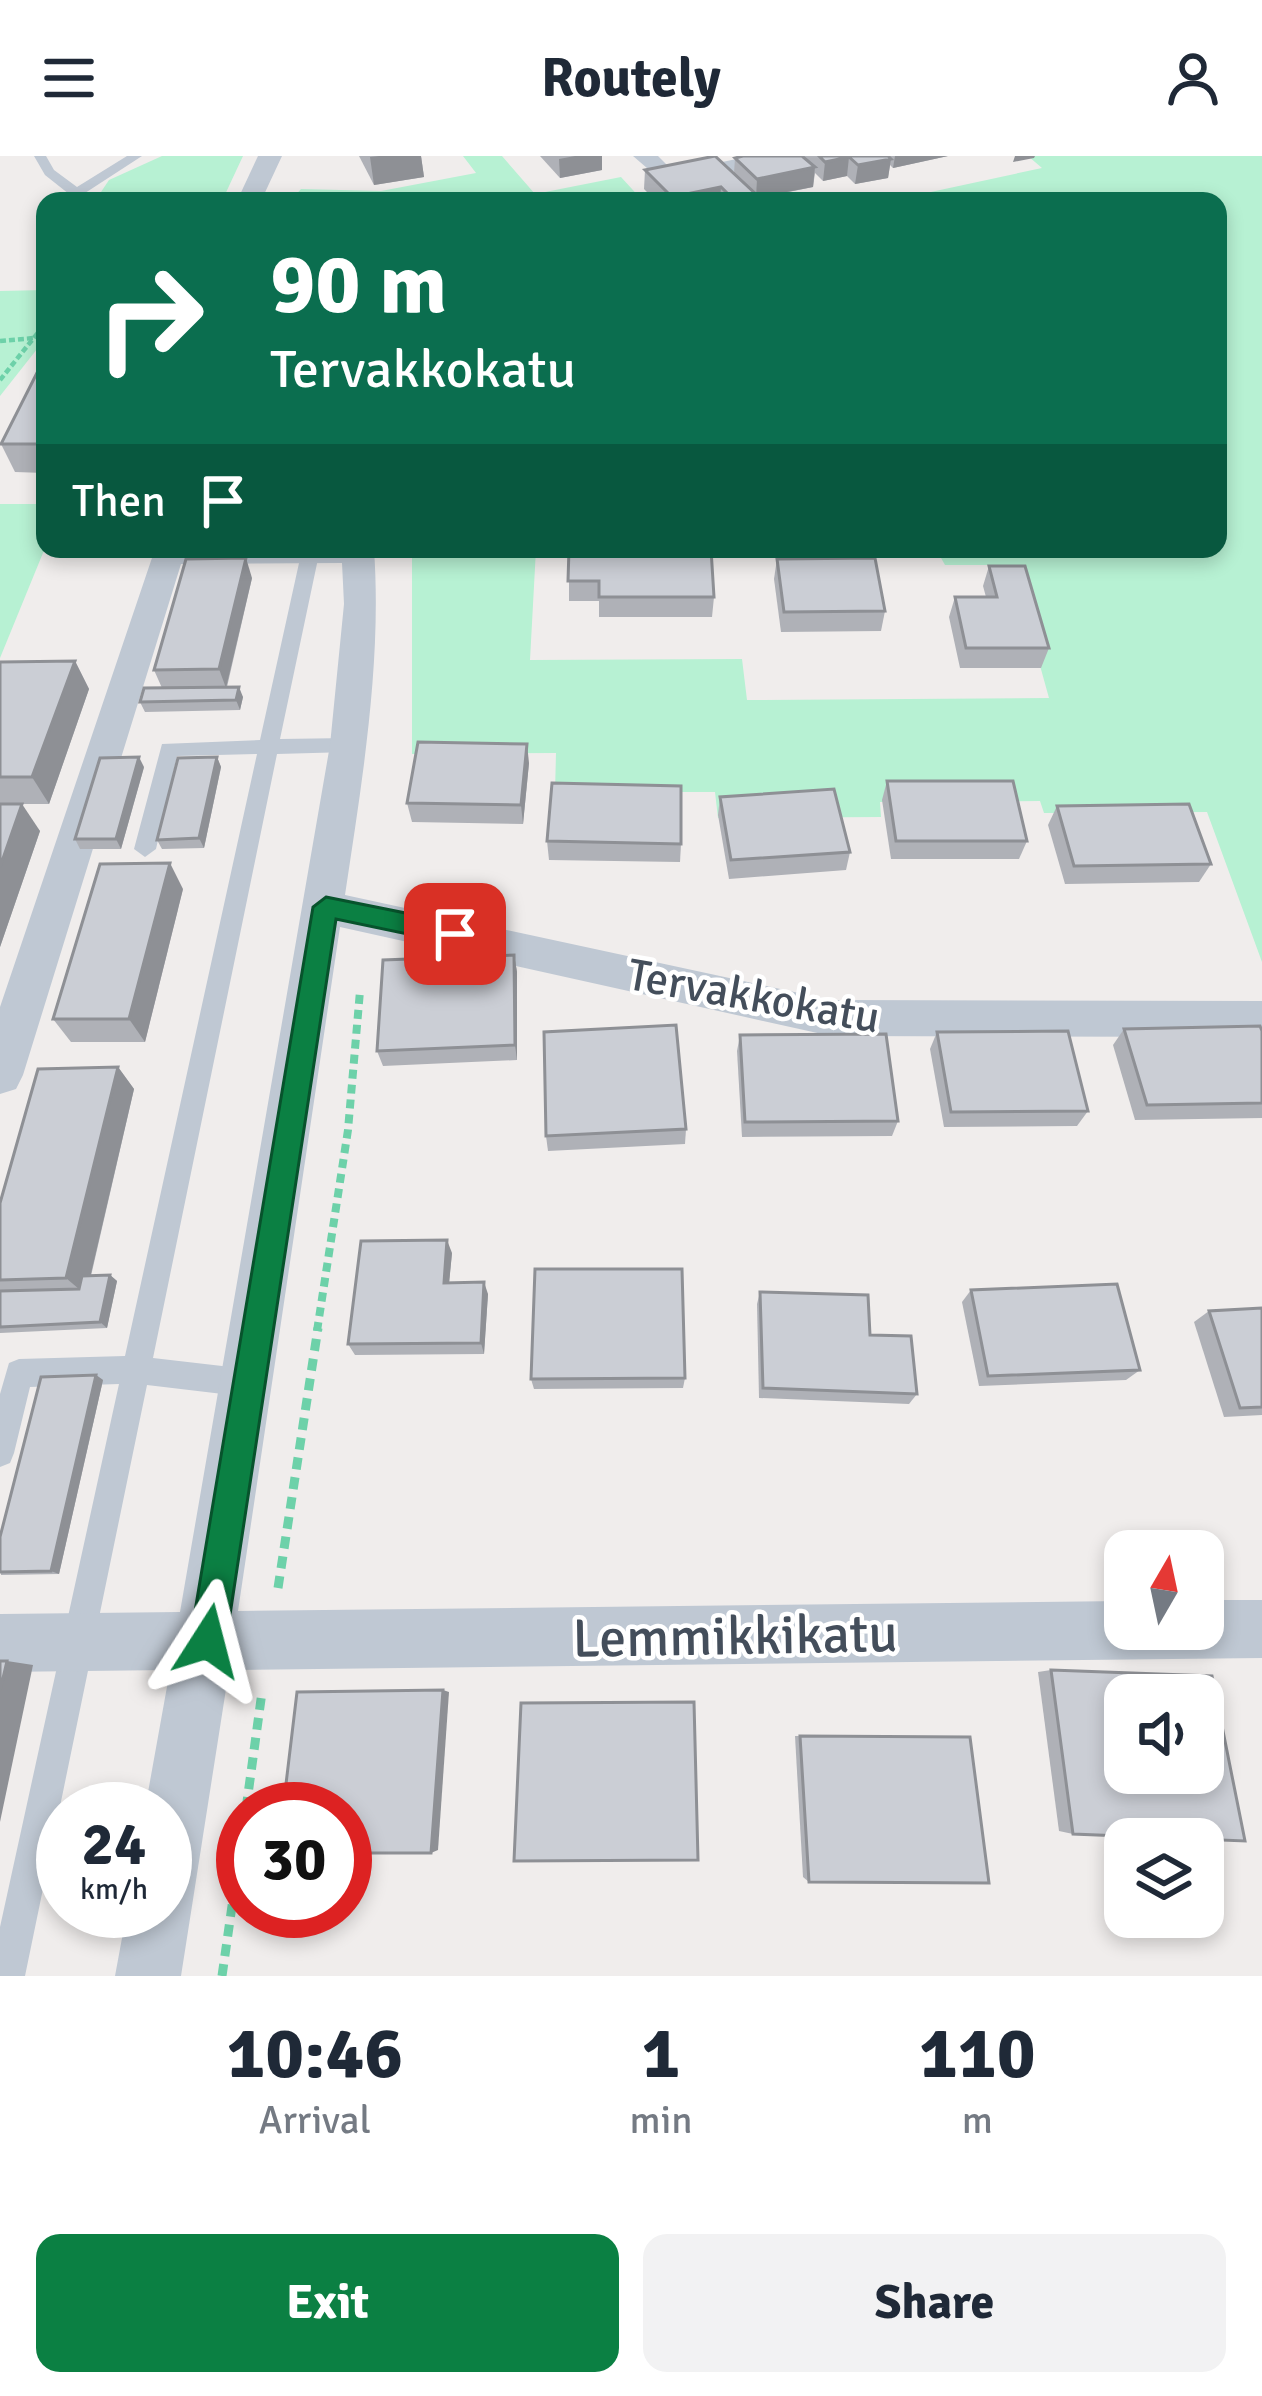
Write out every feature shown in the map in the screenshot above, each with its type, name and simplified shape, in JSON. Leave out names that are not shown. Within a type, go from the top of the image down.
[{"type":"street","points":[[253,192],[270,156]]},
{"type":"street","points":[[645,156],[669,180],[785,156]]},
{"type":"street","points":[[0,1075],[14,991],[167,558]]},
{"type":"street","points":[[183,1782],[349,745],[361,604],[344,558]]},
{"type":"street","name":"Tervakkokatu","points":[[326,907],[831,1018],[1262,1019]]},
{"type":"street","name":"Lemmikkikatu","points":[[0,1643],[1262,1629]]},
{"type":"street","points":[[148,1976],[155,1938]]},
{"type":"lane","points":[[40,156],[70,192]]},
{"type":"lane","points":[[82,192],[136,156]]},
{"type":"lane","points":[[7,1976],[269,747],[340,558]]},
{"type":"lane","points":[[145,849],[169,749],[349,745]]},
{"type":"lane","points":[[0,1453],[19,1373],[136,1370],[248,1382]]},
{"type":"path","points":[[0,340],[36,338]]},
{"type":"path","points":[[0,380],[36,338]]},
{"type":"path","points":[[250,1782],[270,1640]]},
{"type":"path","points":[[222,1976],[227,1938]]},
{"type":"green space","points":[[162,156],[243,156],[226,192],[101,192],[109,180]]},
{"type":"green space","points":[[463,156],[502,156],[533,192],[298,192],[381,191],[476,173]]},
{"type":"green space","points":[[1028,156],[1262,156],[1262,962],[1207,812],[1044,813],[1040,801],[880,802],[881,817],[718,818],[715,792],[555,792],[556,753],[412,754],[412,558],[536,558],[530,660],[742,659],[747,700],[1049,698],[1012,565],[945,565],[941,558],[1227,558],[1227,192],[931,192],[1042,168]]},
{"type":"green space","points":[[621,177],[635,192],[545,192]]},
{"type":"green space","points":[[36,290],[36,350],[0,396],[0,291]]},
{"type":"green space","points":[[0,504],[36,504],[36,558],[41,558],[0,658]]},
{"type":"building","points":[[715,156],[754,192],[726,192],[721,187],[667,192],[645,170]]},
{"type":"building","points":[[802,156],[815,167],[757,179],[735,158]]},
{"type":"building","points":[[819,156],[888,156],[891,159],[858,165],[849,157],[825,162]]},
{"type":"building","points":[[36,375],[36,444],[1,444]]},
{"type":"building","points":[[246,558],[219,669],[154,670],[186,559]]},
{"type":"building","points":[[569,558],[712,558],[714,597],[599,597],[599,581],[568,581]]},
{"type":"building","points":[[875,558],[885,611],[784,612],[777,559]]},
{"type":"building","points":[[989,566],[1025,566],[1049,648],[966,648],[955,597],[997,597]]},
{"type":"building","points":[[75,661],[32,777],[0,777],[0,662]]},
{"type":"building","points":[[239,687],[236,700],[140,702],[144,688]]},
{"type":"building","points":[[418,742],[527,744],[521,805],[407,803]]},
{"type":"building","points":[[139,757],[116,839],[75,839],[100,758]]},
{"type":"building","points":[[217,757],[199,838],[157,840],[178,758]]},
{"type":"building","points":[[887,781],[1013,781],[1027,841],[896,841]]},
{"type":"building","points":[[552,783],[681,786],[681,844],[547,841]]},
{"type":"building","points":[[834,789],[850,852],[731,860],[720,797]]},
{"type":"building","points":[[0,804],[22,804],[0,867]]},
{"type":"building","points":[[1189,804],[1211,864],[1074,866],[1057,806]]},
{"type":"building","points":[[170,863],[129,1019],[53,1019],[100,864]]},
{"type":"building","points":[[514,955],[515,1045],[377,1051],[383,960]]},
{"type":"building","points":[[676,1025],[686,1129],[546,1136],[544,1032]]},
{"type":"building","points":[[1260,1026],[1262,1103],[1147,1105],[1124,1029]]},
{"type":"building","points":[[1068,1031],[1088,1111],[951,1112],[937,1032]]},
{"type":"building","points":[[886,1034],[898,1121],[745,1122],[740,1035]]},
{"type":"building","points":[[118,1067],[66,1278],[0,1280],[0,1203],[38,1069]]},
{"type":"building","points":[[447,1240],[444,1283],[484,1282],[481,1343],[348,1344],[361,1241]]},
{"type":"building","points":[[535,1269],[682,1269],[685,1378],[531,1379]]},
{"type":"building","points":[[110,1275],[100,1322],[0,1327],[0,1291],[79,1289],[82,1276]]},
{"type":"building","points":[[1117,1284],[1140,1370],[988,1376],[971,1290]]},
{"type":"building","points":[[760,1292],[868,1295],[870,1335],[911,1336],[917,1394],[763,1388]]},
{"type":"building","points":[[1262,1308],[1262,1407],[1240,1408],[1209,1311]]},
{"type":"building","points":[[96,1375],[51,1571],[0,1572],[0,1537],[41,1377]]},
{"type":"building","points":[[0,1661],[7,1661],[0,1691]]},
{"type":"building","points":[[1051,1670],[1158,1674],[1104,1674],[1104,1794],[1224,1794],[1224,1736],[1245,1841],[1224,1840],[1224,1818],[1104,1818],[1104,1835],[1073,1834]]},
{"type":"building","points":[[443,1690],[431,1853],[372,1853],[372,1782],[286,1782],[297,1692]]},
{"type":"building","points":[[694,1702],[698,1860],[514,1861],[521,1703]]},
{"type":"building","points":[[800,1736],[970,1737],[989,1883],[809,1882]]},
{"type":"route","points":[[208,1641],[326,907],[455,934]]}]
